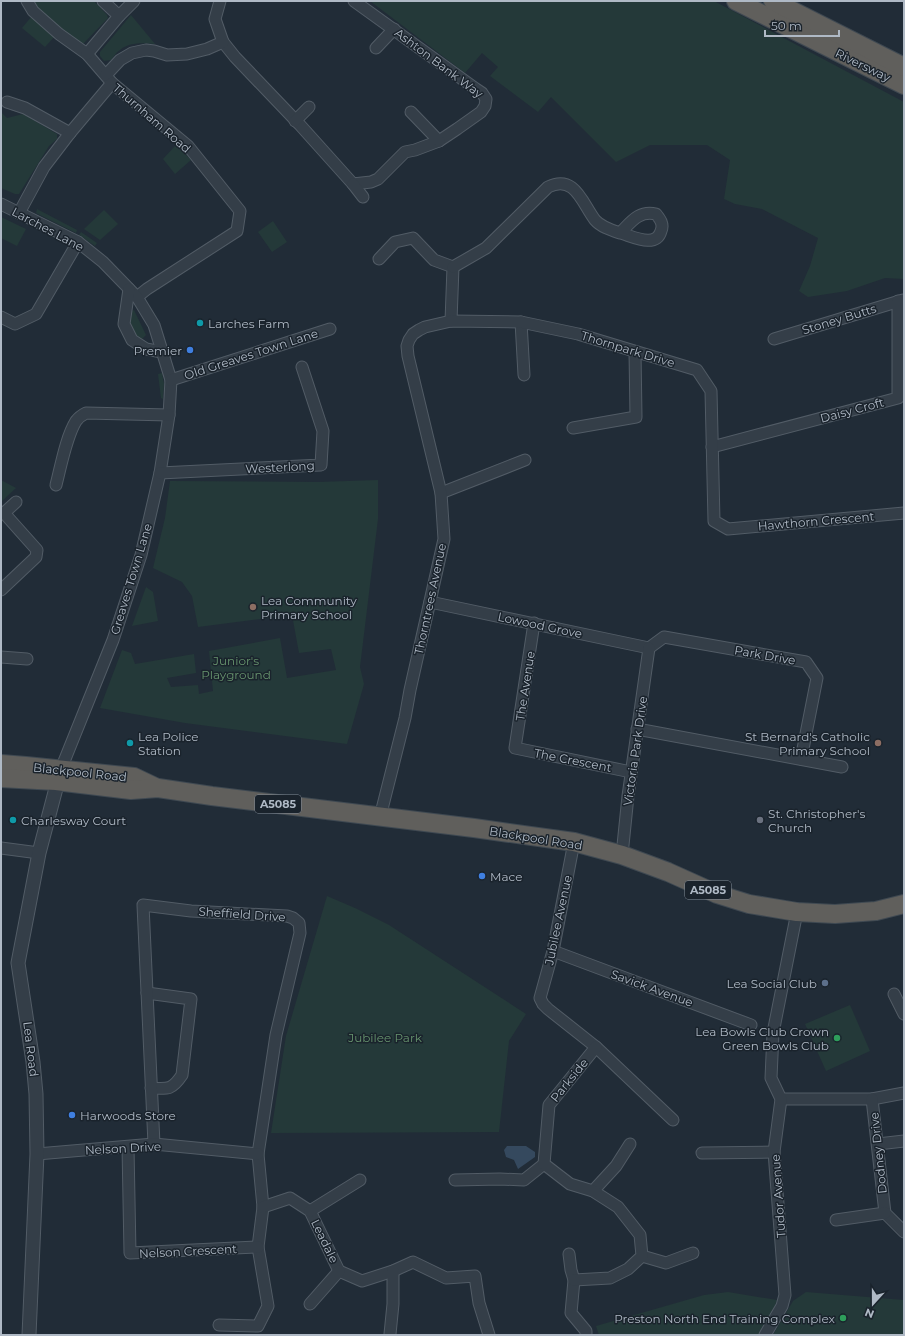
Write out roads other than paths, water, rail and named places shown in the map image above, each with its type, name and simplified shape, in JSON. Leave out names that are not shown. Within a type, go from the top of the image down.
[{"type":"highway","name":"Riversway","points":[[736,1],[904,85]]},
{"type":"highway","name":"Riversway","points":[[773,1],[904,67]]},
{"type":"highway","name":"Blackpool Road","points":[[1,764],[131,790],[158,788],[574,842],[622,855],[668,872],[717,894],[756,906],[797,912],[834,914],[876,911],[904,904]]},
{"type":"highway","name":"Blackpool Road","points":[[1,778],[59,775]]},
{"type":"street","name":"Thurnham Road","points":[[27,1],[34,10],[59,34],[87,54],[109,79],[188,146],[240,211],[237,231],[137,297]]},
{"type":"street","points":[[103,1],[119,16]]},
{"type":"street","points":[[87,54],[119,16],[134,1]]},
{"type":"street","points":[[220,1],[215,19],[223,42],[363,197]]},
{"type":"street","name":"Ashton Bank Way","points":[[352,184],[371,182],[378,179],[405,152],[439,141],[481,112],[485,106],[486,99],[482,93],[354,1]]},
{"type":"street","points":[[376,48],[394,29]]},
{"type":"street","points":[[19,213],[44,167],[109,79],[120,60],[138,51],[154,51],[167,55],[187,54],[207,49],[223,42]]},
{"type":"street","points":[[7,102],[25,108],[70,133]]},
{"type":"street","points":[[295,121],[309,107]]},
{"type":"street","points":[[411,112],[439,141]]},
{"type":"street","points":[[453,267],[486,248],[548,187],[555,184],[568,185],[579,194],[596,221],[620,233]]},
{"type":"street","name":"Larches Lane","points":[[1,204],[78,242],[104,262],[137,297],[154,326],[171,380]]},
{"type":"street","points":[[379,259],[396,242],[413,238],[434,260],[453,267]]},
{"type":"street","points":[[1,317],[15,324],[36,314],[78,242]]},
{"type":"street","points":[[451,320],[453,267]]},
{"type":"street","points":[[129,289],[124,324],[132,340],[146,349],[162,352]]},
{"type":"street","name":"Stoney Butts","points":[[774,339],[901,300]]},
{"type":"street","name":"Daisy Croft","points":[[712,447],[898,398],[901,300]]},
{"type":"street","name":"Thornpark Drive","points":[[408,356],[409,340],[413,334],[419,330],[451,320],[521,322],[578,334],[697,370],[711,392],[714,521],[728,528]]},
{"type":"street","points":[[521,322],[524,375]]},
{"type":"street","name":"Old Greaves Town Lane","points":[[171,380],[330,329]]},
{"type":"street","points":[[573,428],[636,417],[635,352]]},
{"type":"street","name":"Thorntrees Avenue","points":[[380,817],[405,718],[444,539],[441,494],[408,356]]},
{"type":"street","name":"Westerlong","points":[[160,473],[321,465],[323,431],[302,367]]},
{"type":"street","name":"Greaves Town Lane","points":[[59,775],[118,625],[141,555],[160,473],[169,415],[171,380]]},
{"type":"street","points":[[56,485],[70,436],[75,422],[79,417],[86,413],[169,415]]},
{"type":"street","points":[[441,494],[525,460]]},
{"type":"street","points":[[1,590],[36,557],[37,550],[4,513],[16,502]]},
{"type":"street","name":"Hawthorn Crescent","points":[[728,528],[904,513]]},
{"type":"street","name":"Lowood Grove","points":[[430,602],[649,648]]},
{"type":"street","name":"The Avenue","points":[[515,748],[534,624]]},
{"type":"street","name":"Park Drive","points":[[649,648],[664,637],[806,662],[817,678],[801,759]]},
{"type":"street","name":"Victoria Park Drive","points":[[622,855],[631,772],[649,648]]},
{"type":"street","points":[[1,657],[28,659]]},
{"type":"street","points":[[637,729],[842,767]]},
{"type":"street","name":"The Crescent","points":[[515,748],[631,772]]},
{"type":"street","name":"Lea Road","points":[[28,1335],[36,1154],[36,1094],[33,1062],[18,963],[39,853],[59,775]]},
{"type":"street","name":"Jubilee Avenue","points":[[540,998],[553,951],[574,842]]},
{"type":"street","points":[[1,848],[39,853]]},
{"type":"street","name":"Sheffield Drive","points":[[154,1144],[143,905],[191,911],[287,916],[294,918],[299,923],[300,933],[276,1036],[258,1154],[263,1206],[258,1247],[268,1306],[258,1326],[219,1325]]},
{"type":"street","points":[[797,912],[773,1033],[771,1078],[781,1099],[872,1099]]},
{"type":"street","name":"Savick Avenue","points":[[553,951],[751,1025]]},
{"type":"street","points":[[147,993],[191,999],[182,1075],[175,1085],[166,1088],[151,1088]]},
{"type":"street","points":[[894,994],[904,1014]]},
{"type":"street","name":"Parkside","points":[[540,998],[548,1009],[596,1047],[673,1120]]},
{"type":"street","name":"Parkside","points":[[544,1164],[549,1105],[596,1047]]},
{"type":"street","name":"Dodney Drive","points":[[885,1213],[872,1099],[904,1092]]},
{"type":"street","name":"Tudor Avenue","points":[[765,1335],[782,1306],[785,1295],[774,1152],[781,1099]]},
{"type":"street","points":[[878,1144],[904,1141]]},
{"type":"street","name":"Nelson Drive","points":[[36,1154],[154,1144],[258,1154]]},
{"type":"street","points":[[593,1191],[616,1166],[630,1144]]},
{"type":"street","name":"Nelson Crescent","points":[[128,1146],[130,1253],[258,1247]]},
{"type":"street","points":[[702,1153],[774,1152]]},
{"type":"street","points":[[455,1180],[524,1180],[544,1164],[570,1184],[593,1191],[618,1207],[640,1235],[642,1256]]},
{"type":"street","name":"Leadale","points":[[310,1211],[360,1180]]},
{"type":"street","name":"Leadale","points":[[263,1206],[290,1198],[310,1211],[339,1271],[362,1281],[393,1271],[413,1262],[446,1278],[475,1276],[479,1303],[489,1335]]},
{"type":"street","points":[[836,1220],[885,1213],[904,1232]]},
{"type":"street","points":[[642,1256],[666,1263],[693,1253]]},
{"type":"street","points":[[569,1254],[574,1280],[571,1313],[586,1331],[586,1335]]},
{"type":"street","points":[[574,1280],[610,1278],[628,1269],[642,1256]]},
{"type":"street","name":"Leadale","points":[[310,1304],[339,1271]]},
{"type":"street","points":[[390,1334],[393,1304],[393,1271]]},
{"type":"water","points":[[507,1146],[526,1146],[535,1152],[535,1157],[518,1169],[514,1160],[506,1157],[504,1150]]},
{"type":"place","name":"Larches Farm","points":[[200,323]]},
{"type":"place","name":"Premier","points":[[190,350]]},
{"type":"place","name":"Lea Community Primary School","points":[[253,607]]},
{"type":"place","name":"Lea Police Station","points":[[130,743]]},
{"type":"place","name":"St Bernard's Catholic Primary School","points":[[878,743]]},
{"type":"place","name":"Charlesway Court","points":[[13,820]]},
{"type":"place","name":"St. Christopher's Church","points":[[760,820]]},
{"type":"place","name":"Mace","points":[[482,876]]},
{"type":"place","name":"Lea Social Club","points":[[825,983]]},
{"type":"place","name":"Lea Bowls Club Crown Green Bowls Club","points":[[837,1038]]},
{"type":"place","name":"Harwoods Store","points":[[72,1115]]},
{"type":"place","name":"Preston North End Training Complex","points":[[843,1318]]},
{"type":"park label","name":"Junior's Playground","points":[[236,667]]},
{"type":"park label","name":"Jubilee Park","points":[[385,1037]]}]
